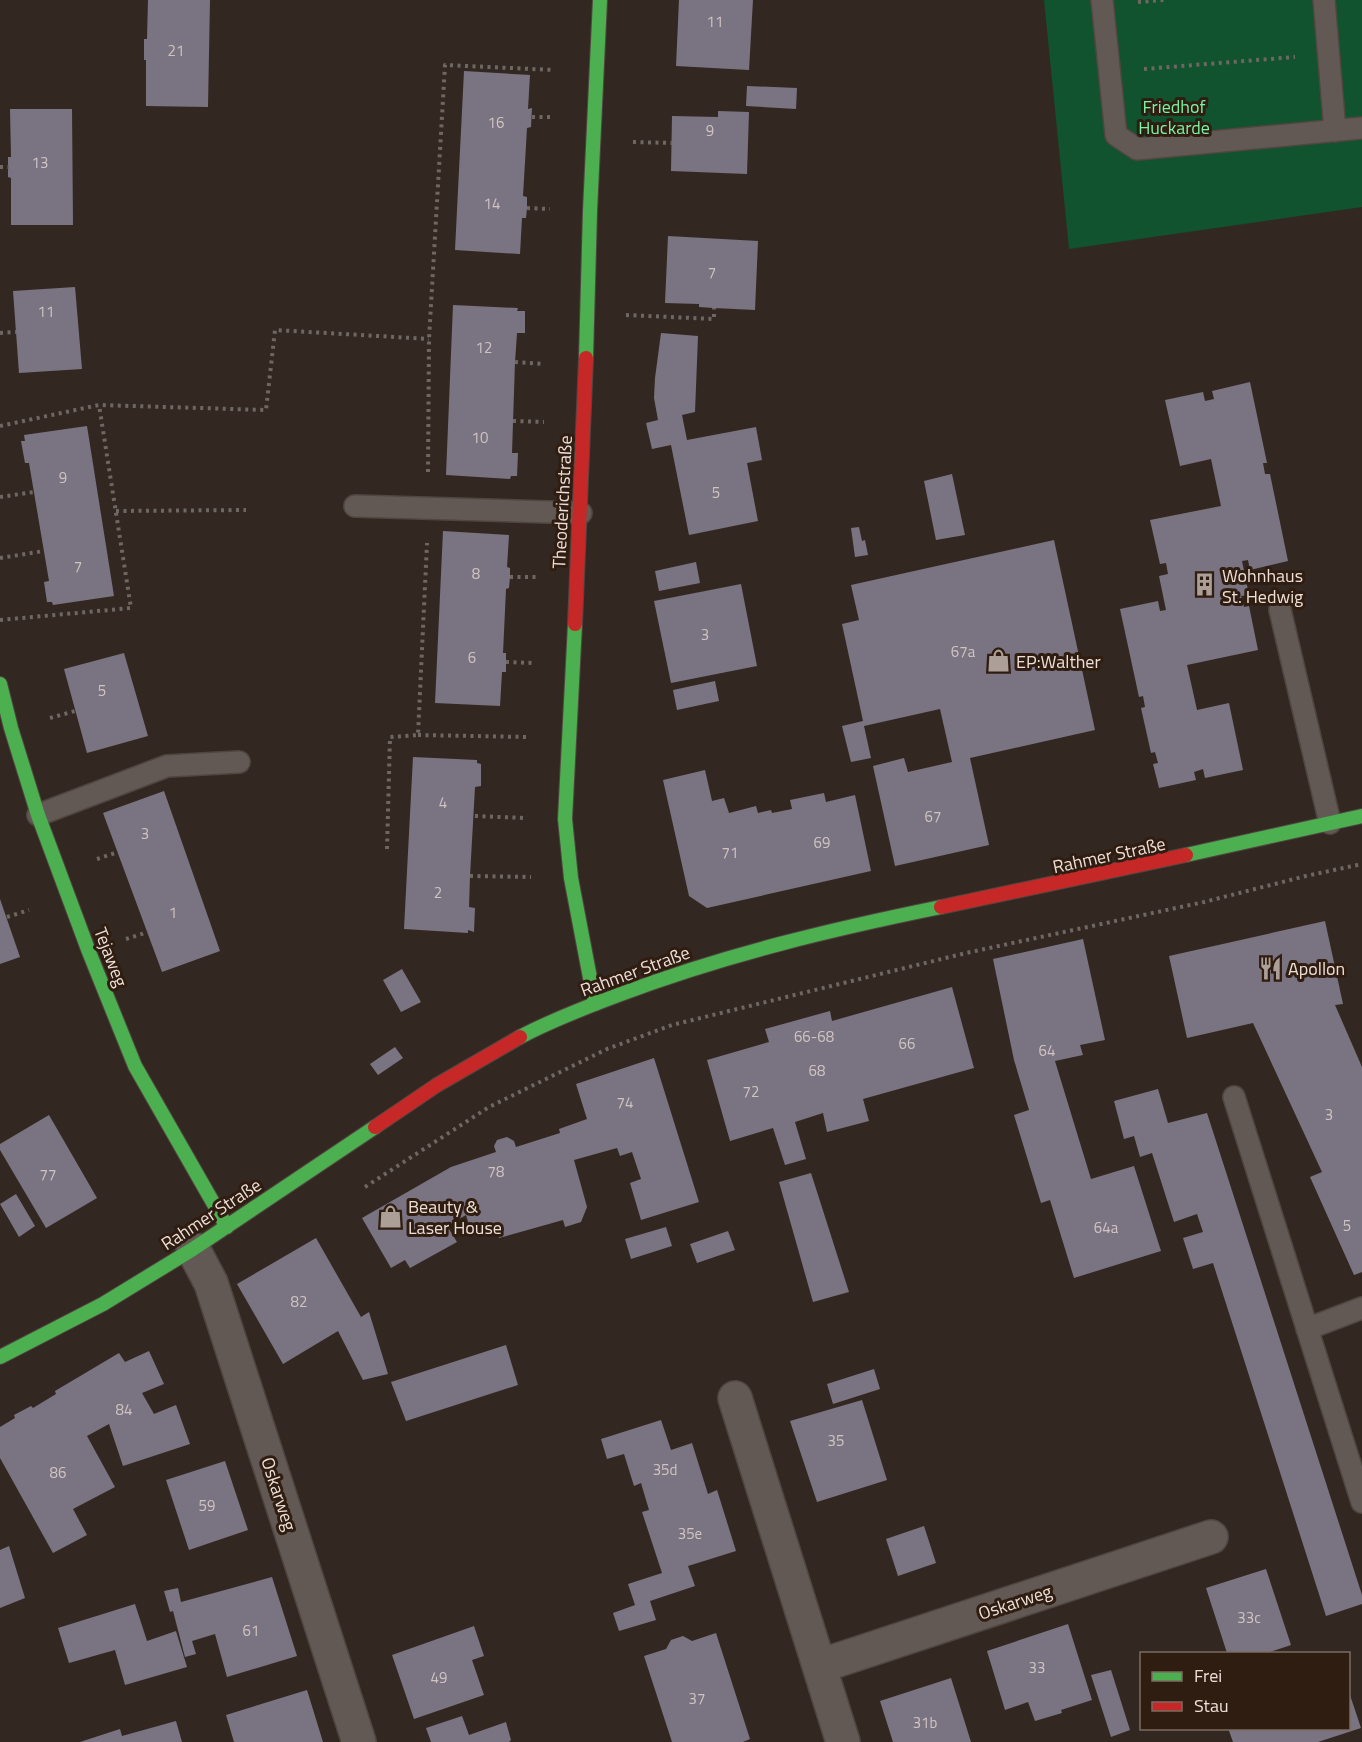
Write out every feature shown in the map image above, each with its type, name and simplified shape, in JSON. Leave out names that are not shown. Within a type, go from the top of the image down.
[{"type":"street","name":"Theoderichstraße","points":[[595,1004],[571,878],[565,819],[581,513],[600,0]]},
{"type":"street","name":"Tejaweg","points":[[0,684],[38,815],[89,952],[135,1066],[227,1227]]},
{"type":"street","name":"Rahmer Straße","points":[[0,1357],[103,1304],[193,1249],[437,1085],[545,1024],[595,1004],[725,959],[890,918],[1090,878],[1362,816]]},
{"type":"street","name":"Oskarweg","points":[[193,1249],[211,1283],[359,1742]]},
{"type":"street","points":[[735,1398],[843,1742]]},
{"type":"street","name":"Oskarweg","points":[[820,1666],[1211,1538]]},
{"type":"lane","points":[[1102,0],[1116,135],[1137,149],[1362,128]]},
{"type":"lane","points":[[1324,0],[1335,131]]},
{"type":"lane","points":[[355,506],[581,513]]},
{"type":"lane","points":[[1280,610],[1330,824]]},
{"type":"lane","points":[[38,815],[167,766],[238,762]]},
{"type":"lane","points":[[1234,1097],[1362,1502]]},
{"type":"lane","points":[[1306,1329],[1362,1308]]},
{"type":"path","points":[[1109,72],[1329,55]]},
{"type":"path","points":[[418,735],[428,508],[429,339],[445,65],[597,72]]},
{"type":"path","points":[[0,167],[9,167]]},
{"type":"path","points":[[587,313],[714,318],[714,308]]},
{"type":"path","points":[[0,426],[99,405],[266,410],[275,330],[429,339]]},
{"type":"path","points":[[0,333],[16,332]]},
{"type":"path","points":[[0,620],[131,608],[99,405]]},
{"type":"path","points":[[0,497],[34,492]]},
{"type":"path","points":[[116,511],[246,510]]},
{"type":"path","points":[[0,558],[44,551]]},
{"type":"path","points":[[387,849],[390,736],[568,737]]},
{"type":"path","points":[[475,816],[565,819]]},
{"type":"path","points":[[358,1191],[489,1107],[607,1049],[672,1025],[966,953],[1204,902],[1362,864]]},
{"type":"path","points":[[470,876],[571,878]]},
{"type":"green space","name":"Friedhof Huckarde","points":[[1044,0],[1362,0],[1362,207],[1069,249]]},
{"type":"building","points":[[148,0],[210,0],[208,107],[146,106],[144,39],[147,39]]},
{"type":"building","points":[[679,0],[753,0],[749,70],[676,66]]},
{"type":"building","points":[[464,71],[530,75],[528,109],[532,108],[531,127],[527,128],[523,196],[527,197],[527,208],[526,218],[522,218],[520,254],[455,250]]},
{"type":"building","points":[[747,86],[797,88],[796,109],[746,106]]},
{"type":"building","points":[[10,109],[72,109],[73,225],[11,225],[11,178],[8,177],[8,157],[11,157]]},
{"type":"building","points":[[718,111],[749,112],[747,174],[671,171],[672,116],[718,117]]},
{"type":"building","points":[[668,236],[758,241],[755,310],[665,303]]},
{"type":"building","points":[[75,287],[82,369],[19,373],[13,291]]},
{"type":"building","points":[[453,305],[518,308],[517,311],[525,311],[525,333],[517,333],[515,362],[512,453],[518,453],[517,476],[511,476],[510,479],[446,475]]},
{"type":"building","points":[[661,333],[698,336],[695,412],[682,415],[687,440],[756,427],[762,460],[747,463],[758,521],[689,535],[671,445],[652,449],[646,423],[658,420],[654,398]]},
{"type":"building","name":"Wohnhaus St. Hedwig","points":[[1250,382],[1267,463],[1263,463],[1265,474],[1270,474],[1288,561],[1250,570],[1248,560],[1242,561],[1249,595],[1241,596],[1244,607],[1249,606],[1258,650],[1187,665],[1197,710],[1229,703],[1243,770],[1205,778],[1203,769],[1194,772],[1196,780],[1159,788],[1153,764],[1158,763],[1155,752],[1151,753],[1141,708],[1145,707],[1143,696],[1139,697],[1120,609],[1158,601],[1160,611],[1166,610],[1159,576],[1168,574],[1166,563],[1160,564],[1150,520],[1221,506],[1211,459],[1180,466],[1165,400],[1203,392],[1205,401],[1214,399],[1212,391]]},
{"type":"building","points":[[87,426],[114,596],[53,605],[52,602],[47,602],[44,582],[49,581],[29,463],[25,463],[21,441],[25,441],[24,435]]},
{"type":"building","points":[[952,474],[965,535],[936,540],[924,481]]},
{"type":"building","points":[[859,527],[868,555],[855,557],[851,528]]},
{"type":"building","points":[[443,531],[509,535],[507,567],[510,568],[510,577],[509,588],[506,589],[503,653],[506,653],[506,672],[502,672],[500,706],[435,703]]},
{"type":"building","points":[[1054,540],[1095,730],[970,758],[989,845],[895,866],[873,766],[904,758],[908,772],[952,762],[940,709],[864,726],[871,758],[851,762],[842,726],[863,721],[842,624],[859,620],[851,585]]},
{"type":"building","points":[[696,562],[700,583],[659,591],[655,571]]},
{"type":"building","points":[[741,584],[757,666],[671,683],[654,601]]},
{"type":"building","points":[[124,653],[148,736],[87,753],[64,669]]},
{"type":"building","points":[[715,681],[719,701],[677,710],[673,690]]},
{"type":"building","points":[[413,757],[477,760],[477,763],[481,764],[481,786],[475,787],[470,876],[469,907],[475,908],[474,932],[404,929]]},
{"type":"building","points":[[705,770],[712,801],[724,798],[729,813],[756,806],[758,813],[792,809],[790,800],[824,793],[826,802],[855,795],[871,871],[707,908],[689,896],[663,780]]},
{"type":"building","points":[[164,791],[220,951],[162,972],[103,813]]},
{"type":"building","points":[[0,899],[20,957],[0,964]]},
{"type":"building","points":[[1325,921],[1343,1004],[1335,1005],[1362,1067],[1362,1272],[1354,1275],[1310,1177],[1322,1172],[1253,1023],[1187,1038],[1169,956]]},
{"type":"building","points":[[1083,939],[1105,1040],[1080,1045],[1083,1055],[1055,1061],[1091,1179],[1134,1166],[1161,1251],[1074,1278],[1050,1200],[1041,1203],[1014,1115],[1029,1110],[1014,1060],[993,959]]},
{"type":"building","points":[[402,969],[421,1002],[401,1012],[383,980]]},
{"type":"building","points":[[952,987],[974,1068],[863,1099],[869,1121],[827,1132],[823,1113],[795,1122],[806,1159],[785,1165],[773,1128],[730,1141],[707,1060],[769,1042],[765,1029],[830,1011],[832,1021]]},
{"type":"building","points":[[395,1047],[403,1058],[378,1075],[370,1064]]},
{"type":"building","points":[[654,1058],[699,1202],[641,1220],[630,1183],[641,1179],[632,1152],[620,1156],[617,1148],[574,1160],[587,1207],[581,1222],[565,1227],[563,1220],[499,1238],[498,1233],[484,1237],[472,1235],[466,1215],[447,1226],[457,1242],[410,1268],[405,1260],[391,1268],[362,1218],[451,1167],[496,1152],[494,1146],[497,1140],[507,1137],[514,1141],[516,1147],[560,1133],[559,1129],[587,1119],[576,1084]]},
{"type":"building","points":[[1158,1089],[1168,1123],[1207,1113],[1362,1595],[1362,1604],[1326,1616],[1213,1263],[1193,1269],[1183,1238],[1203,1232],[1197,1214],[1174,1222],[1152,1153],[1140,1157],[1134,1136],[1124,1139],[1114,1101]]},
{"type":"building","points":[[49,1115],[97,1198],[46,1228],[0,1150],[0,1144]]},
{"type":"building","points":[[811,1173],[849,1292],[813,1302],[779,1182]]},
{"type":"building","points":[[16,1194],[35,1226],[19,1237],[0,1204]]},
{"type":"building","points":[[666,1227],[672,1246],[631,1259],[625,1239]]},
{"type":"building","points":[[728,1231],[735,1250],[697,1263],[690,1244]]},
{"type":"building","points":[[316,1238],[361,1317],[369,1312],[388,1374],[363,1380],[338,1331],[283,1364],[237,1284]]},
{"type":"building","points":[[506,1345],[518,1385],[406,1421],[391,1382]]},
{"type":"building","points":[[149,1351],[164,1384],[142,1393],[154,1414],[176,1405],[190,1444],[123,1466],[109,1424],[87,1436],[115,1487],[73,1509],[87,1535],[53,1553],[0,1458],[0,1427],[15,1418],[14,1415],[31,1406],[33,1408],[56,1394],[55,1391],[119,1353],[125,1362]]},
{"type":"building","points":[[874,1369],[880,1389],[833,1404],[827,1384]]},
{"type":"building","points":[[862,1400],[887,1480],[817,1502],[790,1421]]},
{"type":"building","points":[[661,1420],[671,1450],[692,1443],[708,1494],[717,1490],[736,1551],[688,1566],[695,1586],[650,1601],[656,1620],[619,1631],[613,1613],[635,1605],[628,1584],[662,1573],[642,1512],[649,1510],[641,1483],[634,1486],[624,1454],[607,1459],[601,1439]]},
{"type":"building","points":[[225,1461],[248,1530],[189,1550],[166,1480]]},
{"type":"building","points":[[924,1526],[936,1563],[898,1576],[886,1539]]},
{"type":"building","points":[[9,1546],[25,1598],[0,1608],[0,1550]]},
{"type":"building","points":[[1266,1569],[1291,1645],[1270,1652],[1227,1652],[1206,1588]]},
{"type":"building","points":[[272,1577],[297,1656],[227,1677],[215,1634],[192,1641],[196,1654],[185,1657],[173,1611],[170,1612],[164,1591],[178,1588],[181,1602]]},
{"type":"building","points":[[135,1604],[147,1641],[176,1631],[187,1667],[125,1685],[115,1650],[69,1663],[58,1628]]},
{"type":"building","points":[[1068,1624],[1092,1700],[1061,1710],[1062,1713],[1035,1721],[1028,1702],[1005,1710],[987,1651]]},
{"type":"building","points":[[474,1626],[484,1656],[472,1660],[484,1695],[414,1719],[392,1655]]},
{"type":"building","points":[[716,1633],[750,1739],[743,1742],[672,1742],[644,1656],[666,1649],[671,1640],[683,1636],[692,1641]]},
{"type":"building","points":[[1111,1670],[1130,1730],[1111,1737],[1091,1675]]},
{"type":"building","points":[[951,1678],[971,1742],[893,1742],[880,1701]]},
{"type":"building","points":[[307,1690],[323,1742],[234,1742],[226,1715]]},
{"type":"building","points":[[1350,1695],[1361,1728],[1318,1742],[1233,1742],[1229,1730],[1350,1730]]},
{"type":"building","points":[[462,1716],[469,1735],[506,1722],[511,1740],[509,1742],[431,1742],[426,1728]]},
{"type":"building","points":[[176,1721],[182,1742],[80,1742],[120,1729],[122,1736]]},
{"type":"traffic: fast","points":[[586,358],[600,0]]},
{"type":"traffic: fast","points":[[575,624],[565,819],[571,878],[595,1004]]},
{"type":"traffic: fast","points":[[0,684],[38,815],[89,952],[135,1066],[227,1227]]},
{"type":"traffic: fast","points":[[1186,855],[1362,816]]},
{"type":"traffic: fast","points":[[520,1037],[595,1004],[699,967],[819,934],[941,907]]},
{"type":"traffic: fast","points":[[0,1357],[103,1304],[193,1249],[375,1127]]},
{"type":"traffic: jam","points":[[575,624],[586,358]]},
{"type":"traffic: jam","points":[[941,907],[1186,855]]},
{"type":"traffic: jam","points":[[375,1127],[437,1085],[520,1037]]},
{"type":"place","name":"Wohnhaus St. Hedwig","points":[[1204,585]]},
{"type":"place","name":"EP:Walther","points":[[998,661]]},
{"type":"place","name":"Apollon","points":[[1270,968]]},
{"type":"place","name":"Beauty & Laser House","points":[[390,1216]]}]
